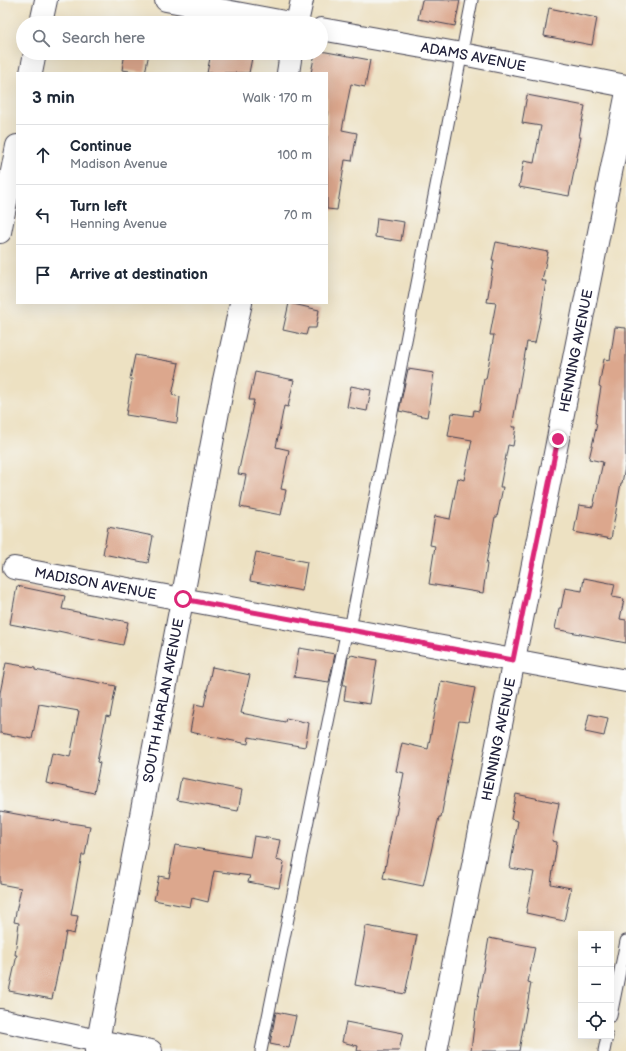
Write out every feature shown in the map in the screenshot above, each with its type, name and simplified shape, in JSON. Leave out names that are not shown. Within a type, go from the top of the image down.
[{"type":"main road","points":[[43,16],[46,0]]},
{"type":"main road","points":[[166,0],[252,16]]},
{"type":"main road","points":[[299,16],[302,0]]},
{"type":"main road","name":"ADAMS AVENUE","points":[[328,30],[462,54],[626,86]]},
{"type":"main road","points":[[31,72],[34,60]]},
{"type":"main road","points":[[288,72],[290,60]]},
{"type":"main road","name":"HENNING AVENUE","points":[[436,1051],[626,97]]},
{"type":"main road","points":[[0,232],[16,151]]},
{"type":"main road","name":"SOUTH HARLAN AVENUE","points":[[97,1046],[224,380],[241,304]]},
{"type":"main road","name":"MADISON AVENUE","points":[[14,568],[626,681]]},
{"type":"main road","points":[[0,1020],[97,1046],[151,1051]]},
{"type":"lane","points":[[261,1051],[348,629],[472,0]]},
{"type":"lane","points":[[614,1003],[626,942]]},
{"type":"lane","points":[[604,1051],[606,1039]]},
{"type":"building","points":[[422,0],[460,0],[455,26],[418,19]]},
{"type":"building","points":[[549,8],[597,18],[592,45],[544,36]]},
{"type":"building","points":[[328,52],[370,60],[365,87],[351,84],[342,130],[357,133],[352,161],[345,160],[337,210],[328,209],[328,72],[311,72],[314,60],[328,60]]},
{"type":"building","points":[[124,60],[148,60],[145,72],[122,70]]},
{"type":"building","points":[[210,60],[252,60],[249,72],[207,72]]},
{"type":"building","points":[[527,95],[585,106],[579,137],[581,137],[569,196],[519,187],[524,161],[534,163],[541,126],[522,123]]},
{"type":"building","points":[[377,218],[404,222],[401,241],[375,237]]},
{"type":"building","points":[[496,242],[548,252],[542,281],[546,281],[541,314],[535,343],[527,342],[512,427],[516,427],[513,446],[508,445],[500,487],[503,487],[497,517],[495,517],[486,564],[483,593],[429,584],[435,546],[430,545],[435,516],[450,519],[458,478],[464,480],[472,440],[448,436],[452,413],[473,416],[474,410],[479,411],[484,379],[486,379],[494,335],[490,335],[496,303],[487,302],[494,260],[492,260]]},
{"type":"building","points":[[289,304],[319,310],[316,328],[308,328],[306,335],[283,330]]},
{"type":"building","points":[[615,327],[626,328],[626,462],[611,539],[574,532],[579,505],[593,507],[603,462],[589,459],[597,424],[595,423],[604,359],[610,360]]},
{"type":"building","points":[[135,355],[179,363],[172,395],[180,397],[177,423],[126,415],[132,379],[130,379]]},
{"type":"building","points":[[408,369],[434,373],[427,417],[399,411]]},
{"type":"building","points":[[255,372],[294,380],[288,407],[284,406],[276,447],[289,450],[281,489],[286,490],[281,515],[240,507],[246,475],[238,474],[254,400],[249,400]]},
{"type":"building","points":[[351,386],[371,390],[367,411],[347,407]]},
{"type":"building","points":[[108,527],[153,536],[148,563],[103,554]]},
{"type":"building","points":[[256,552],[307,562],[302,591],[250,581]]},
{"type":"building","points":[[584,578],[615,584],[612,597],[624,599],[620,619],[626,620],[626,643],[555,629],[565,588],[582,591]]},
{"type":"building","points":[[17,586],[65,596],[62,609],[128,622],[123,645],[58,631],[57,633],[10,624]]},
{"type":"building","points":[[299,648],[335,654],[329,682],[294,677]]},
{"type":"building","points":[[351,655],[377,660],[370,704],[344,700],[346,685],[343,685],[348,657]]},
{"type":"building","points":[[6,663],[116,686],[110,717],[106,716],[97,762],[100,763],[94,793],[46,783],[52,753],[70,757],[79,711],[39,704],[32,739],[0,733],[0,693]]},
{"type":"building","points":[[212,667],[250,675],[241,713],[285,722],[286,718],[309,723],[305,747],[249,737],[248,744],[190,732],[195,704],[204,706]]},
{"type":"building","points":[[441,681],[475,688],[468,722],[459,721],[441,817],[439,817],[423,886],[383,878],[404,773],[396,771],[402,743],[428,749]]},
{"type":"building","points":[[589,714],[608,718],[604,736],[585,732]]},
{"type":"building","points":[[181,778],[242,790],[238,811],[177,800]]},
{"type":"building","points":[[516,794],[559,803],[552,841],[557,842],[551,884],[571,888],[564,921],[526,913],[534,872],[510,868],[518,821],[511,819]]},
{"type":"building","points":[[0,811],[90,826],[85,855],[82,855],[71,915],[78,916],[74,934],[66,932],[61,962],[52,999],[9,991],[17,955],[15,955],[19,923],[14,922],[21,888],[0,884]]},
{"type":"building","points":[[254,836],[280,840],[276,860],[284,862],[279,888],[248,882],[250,876],[214,871],[208,902],[192,898],[190,907],[154,900],[159,876],[169,878],[175,845],[250,857]]},
{"type":"building","points":[[366,926],[417,935],[405,994],[355,985]]},
{"type":"building","points":[[489,938],[535,947],[528,982],[531,983],[519,1051],[471,1051],[476,1009]]},
{"type":"building","points":[[276,1012],[296,1016],[289,1048],[270,1044]]},
{"type":"building","points":[[346,1022],[403,1033],[399,1051],[357,1051],[358,1046],[342,1042]]},
{"type":"route","points":[[183,599],[513,660],[558,439]]}]
